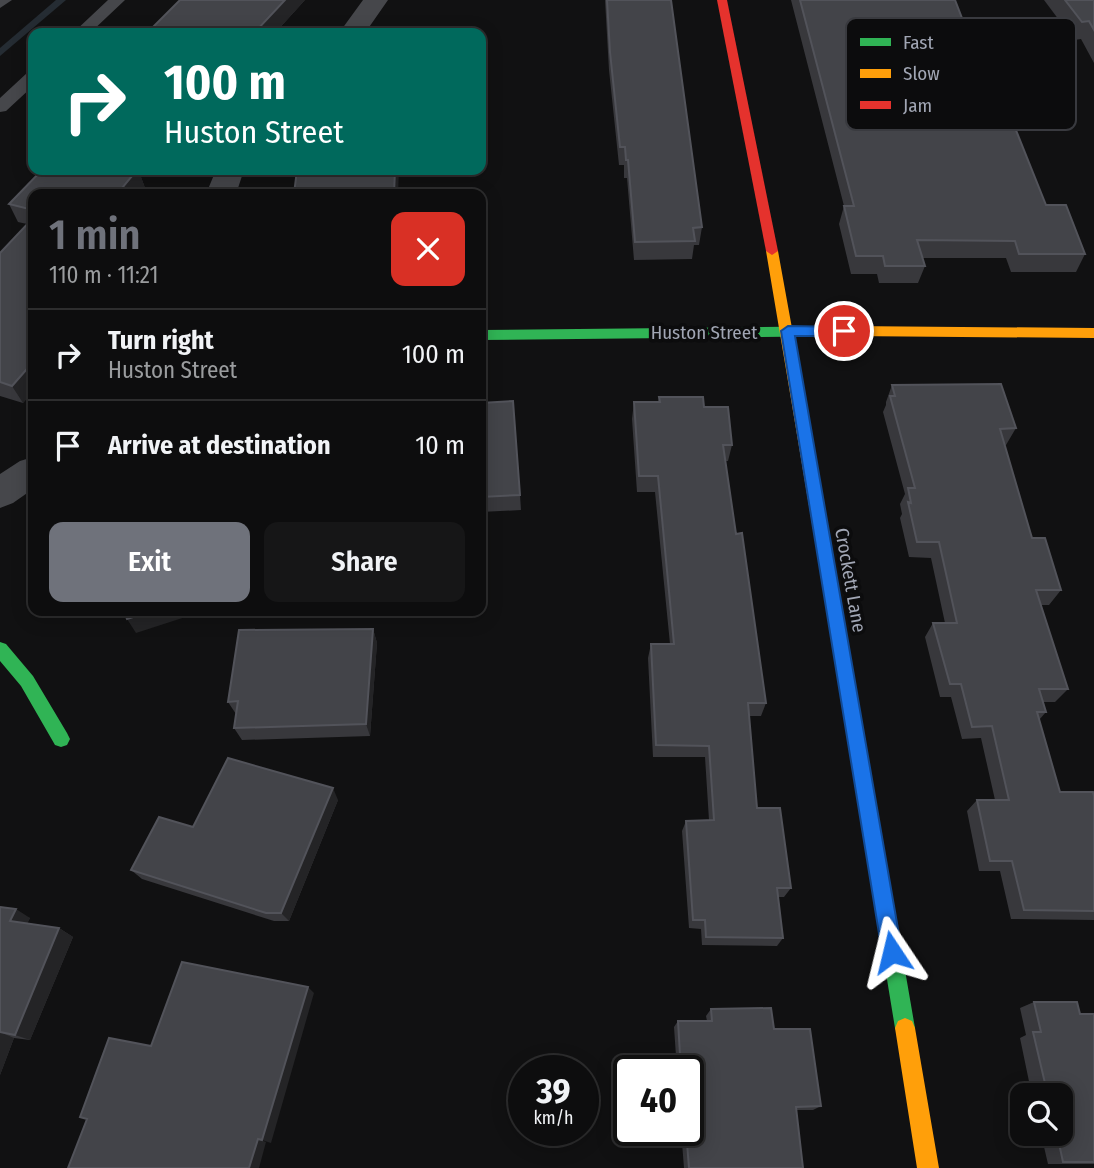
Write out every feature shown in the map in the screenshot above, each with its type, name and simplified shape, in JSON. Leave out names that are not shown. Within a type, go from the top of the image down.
[{"type":"street","points":[[356,28],[376,0]]},
{"type":"street","name":"Crockett Lane","points":[[722,0],[788,331],[928,1168]]},
{"type":"street","name":"Huston Street","points":[[486,335],[788,331],[1094,333]]},
{"type":"street","points":[[0,493],[28,474]]},
{"type":"street","points":[[0,649],[27,681],[61,738]]},
{"type":"lane","points":[[0,3],[4,0]]},
{"type":"lane","points":[[86,28],[117,0]]},
{"type":"lane","points":[[0,107],[28,82]]},
{"type":"building","points":[[180,0],[285,0],[259,28],[152,28]]},
{"type":"building","points":[[607,0],[671,0],[702,227],[693,228],[695,241],[635,242],[628,160],[625,147],[620,147]]},
{"type":"building","points":[[800,0],[955,0],[962,18],[846,18],[846,130],[1016,130],[1046,205],[1066,205],[1085,254],[1019,254],[1015,241],[917,240],[925,266],[885,266],[883,256],[856,256],[844,206],[854,206]]},
{"type":"building","points":[[1065,0],[1094,0],[1094,30],[1089,21],[1082,22]]},
{"type":"building","points":[[37,175],[133,175],[122,188],[127,189],[28,189],[28,209],[9,204]]},
{"type":"building","points":[[296,175],[395,175],[394,189],[295,189]]},
{"type":"building","points":[[28,223],[28,368],[12,386],[0,382],[0,253]]},
{"type":"building","points":[[1001,384],[1016,428],[1000,429],[1032,538],[1045,538],[1061,590],[1036,590],[1068,689],[1039,689],[1046,712],[1037,712],[1060,792],[1093,792],[1094,911],[1024,910],[1012,861],[990,861],[977,800],[1009,800],[992,726],[972,727],[961,684],[950,684],[933,623],[957,623],[939,542],[917,542],[908,502],[911,503],[908,488],[915,488],[890,396],[895,396],[892,385]]},
{"type":"building","points":[[659,397],[703,397],[704,407],[728,407],[732,445],[723,445],[736,534],[742,533],[766,703],[748,703],[757,808],[780,808],[791,888],[777,888],[783,938],[706,937],[705,920],[693,920],[686,821],[714,820],[709,746],[656,745],[651,644],[674,644],[658,476],[639,476],[634,402],[660,402]]},
{"type":"building","points":[[513,401],[520,495],[486,497],[486,403]]},
{"type":"building","points":[[373,629],[366,724],[234,728],[238,701],[228,702],[239,630]]},
{"type":"building","points":[[228,758],[333,788],[281,913],[266,913],[131,870],[159,817],[193,827]]},
{"type":"building","points":[[0,907],[16,909],[10,921],[59,928],[15,1035],[0,1032]]},
{"type":"building","points":[[182,962],[308,987],[262,1140],[258,1139],[249,1168],[68,1168],[87,1119],[80,1117],[109,1038],[151,1046]]},
{"type":"building","points":[[1034,1002],[1077,1002],[1080,1014],[1094,1014],[1094,1162],[1063,1162],[1060,1146],[1073,1146],[1073,1083],[1045,1083],[1033,1032],[1041,1032]]},
{"type":"building","points":[[771,1008],[774,1029],[810,1029],[821,1106],[796,1107],[803,1168],[689,1168],[687,1146],[704,1146],[704,1055],[680,1055],[678,1021],[712,1021],[711,1009]]},
{"type":"waterway","points":[[29,28],[61,0]]},
{"type":"waterway","points":[[0,53],[28,29]]},
{"type":"traffic: fast","points":[[486,335],[848,331]]},
{"type":"traffic: fast","points":[[828,571],[905,1028]]},
{"type":"traffic: fast","points":[[0,649],[27,681],[61,739]]},
{"type":"traffic: slow","points":[[772,251],[828,571]]},
{"type":"traffic: slow","points":[[848,331],[1094,333]]},
{"type":"traffic: slow","points":[[905,1028],[928,1168]]},
{"type":"traffic: jam","points":[[722,0],[772,251]]},
{"type":"route","points":[[844,331],[788,331],[892,952]]}]
